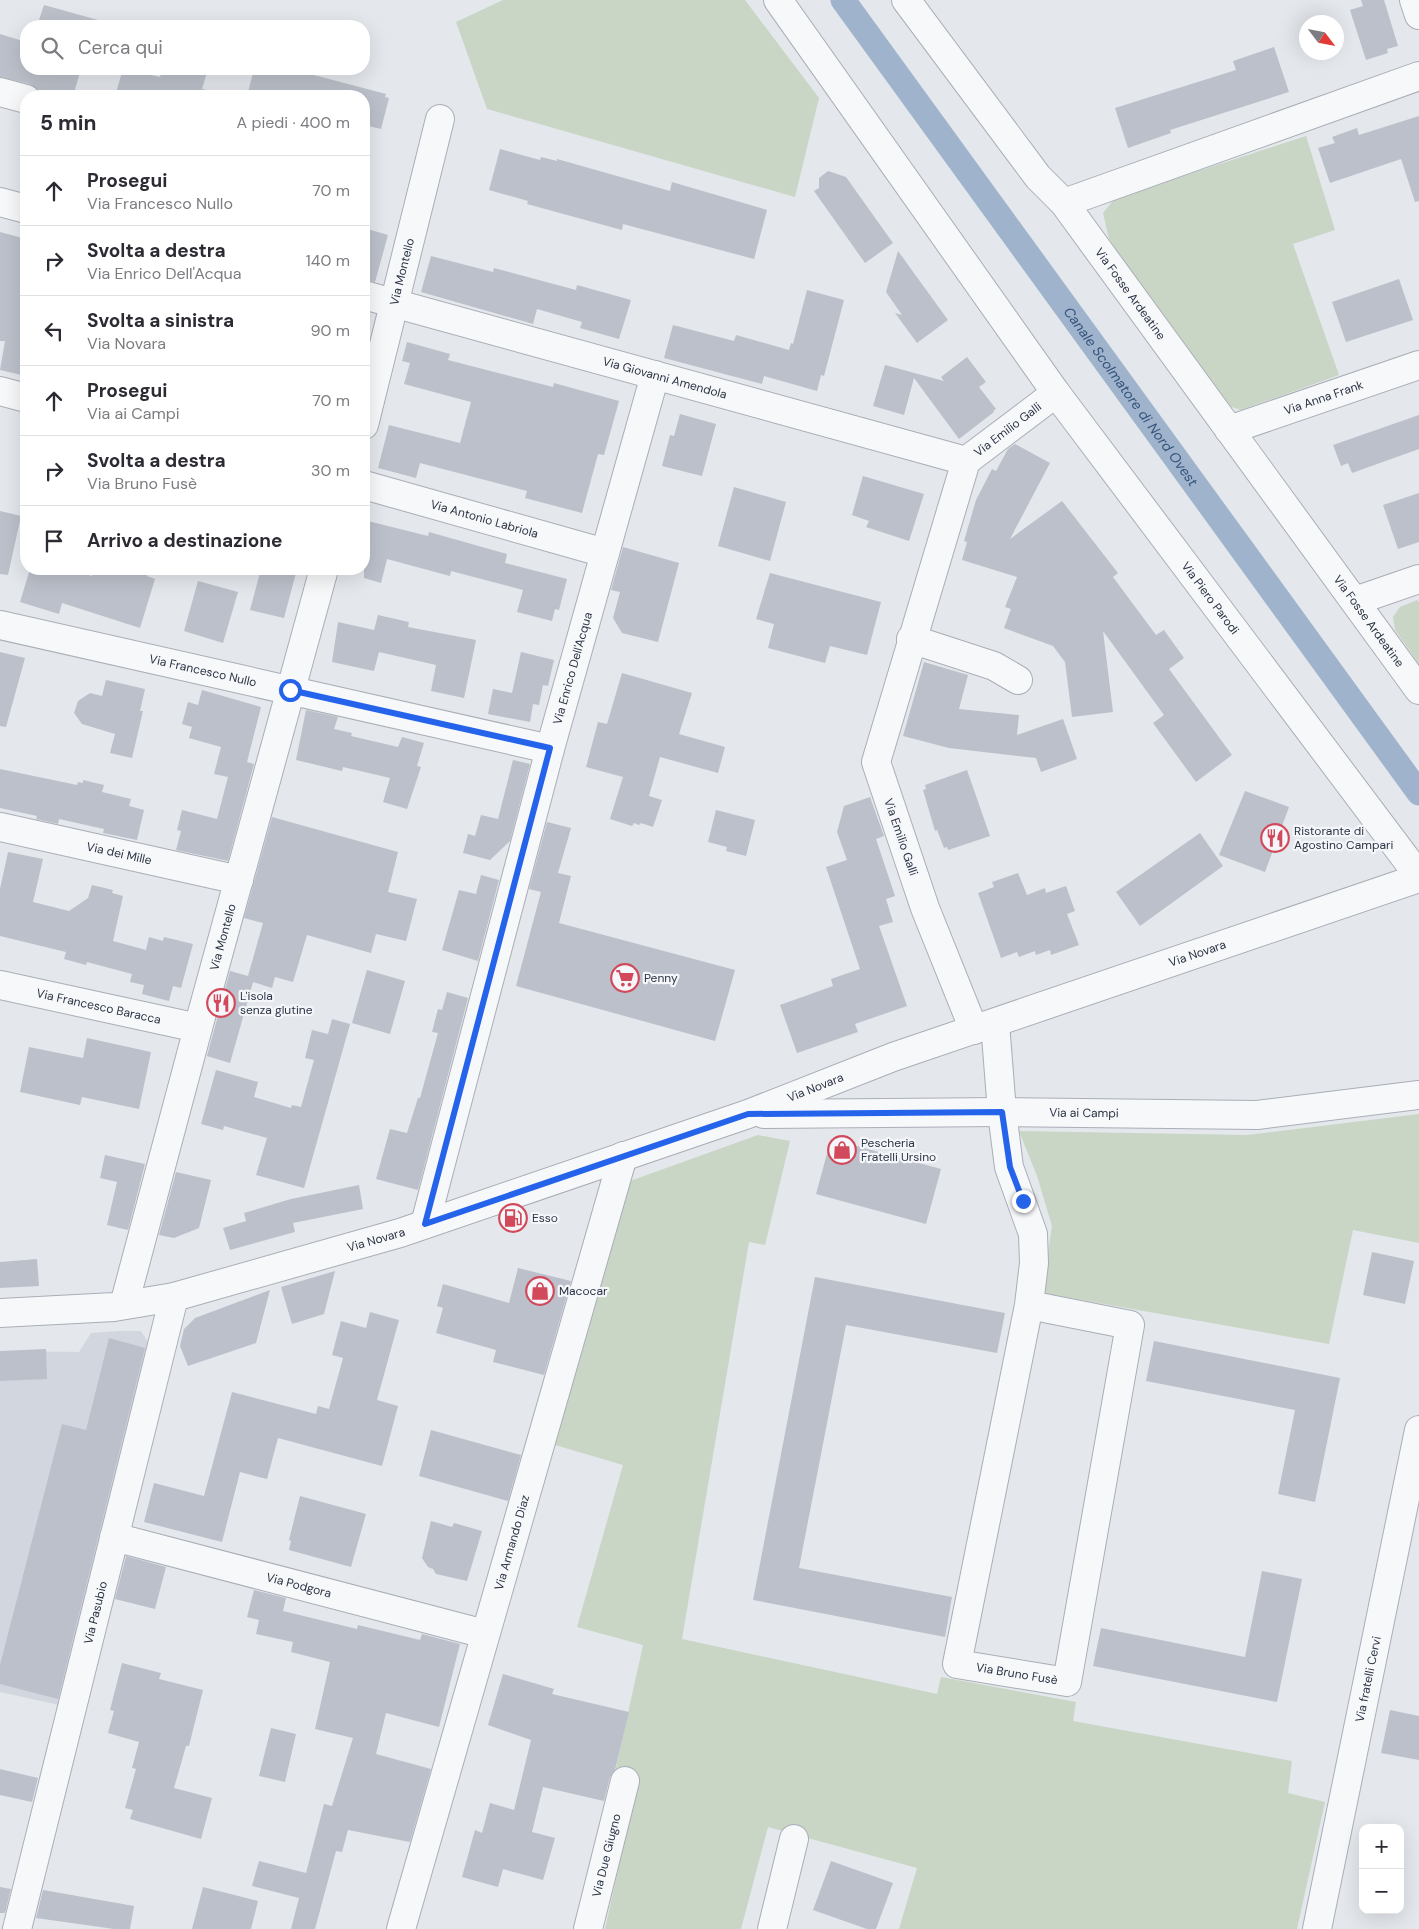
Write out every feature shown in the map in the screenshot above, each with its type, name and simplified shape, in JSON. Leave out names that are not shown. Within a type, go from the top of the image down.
[{"type":"street","name":"Via Piero Parodi","points":[[778,0],[1056,393],[1419,877]]},
{"type":"street","name":"Via Fosse Ardeatine","points":[[906,0],[1038,177],[1064,203],[1419,690]]},
{"type":"street","points":[[1414,0],[1419,15]]},
{"type":"street","points":[[1064,203],[1419,76]]},
{"type":"street","points":[[0,92],[20,97]]},
{"type":"street","name":"Via Montello","points":[[370,401],[440,119]]},
{"type":"street","points":[[0,202],[20,207]]},
{"type":"street","name":"Via Giovanni Amendola","points":[[370,297],[966,461]]},
{"type":"street","name":"Via Anna Frank","points":[[1229,430],[1419,365]]},
{"type":"street","name":"Via Enrico Dell'Acqua","points":[[425,1224],[550,748],[656,375]]},
{"type":"street","points":[[0,391],[20,396]]},
{"type":"street","name":"Via Emilio Galli","points":[[984,1027],[925,908],[876,762],[966,461],[1056,393]]},
{"type":"street","name":"Via Antonio Labriola","points":[[370,487],[605,553]]},
{"type":"street","name":"Via Montello","points":[[124,1305],[322,575]]},
{"type":"street","points":[[1354,602],[1419,579]]},
{"type":"street","name":"Via Francesco Nullo","points":[[0,625],[550,748]]},
{"type":"street","points":[[911,640],[994,666],[1018,680]]},
{"type":"street","name":"Via dei Mille","points":[[0,827],[239,880]]},
{"type":"street","name":"Via Novara","points":[[0,1313],[124,1305],[174,1297],[400,1234],[748,1114],[893,1057],[1419,877]]},
{"type":"street","name":"Via Francesco Baracca","points":[[0,985],[198,1028]]},
{"type":"street","name":"Via Bruno Fusè","points":[[984,1027],[1002,1112],[1010,1167],[1033,1234],[1034,1263],[1029,1305],[957,1664],[1067,1682],[1130,1324],[1029,1305]]},
{"type":"street","name":"Via ai Campi","points":[[748,1114],[1002,1112],[1257,1115],[1419,1095]]},
{"type":"street","name":"Via Armando Diaz","points":[[401,1929],[623,1156]]},
{"type":"street","name":"Via Pasubio","points":[[17,1929],[174,1297]]},
{"type":"street","name":"Via fratelli Cervi","points":[[1317,1929],[1419,1430]]},
{"type":"street","name":"Via Podgora","points":[[114,1537],[485,1634]]},
{"type":"street","name":"Via Due Giugno","points":[[588,1929],[625,1780]]},
{"type":"street","points":[[772,1929],[794,1839]]},
{"type":"shaded area","points":[[141,1331],[148,1342],[149,1348],[64,1706],[0,1692],[0,1351],[79,1352],[91,1333]]},
{"type":"green space","points":[[503,0],[745,0],[819,98],[795,197],[487,109],[456,22]]},
{"type":"green space","points":[[1306,136],[1335,230],[1293,244],[1339,375],[1241,410],[1225,405],[1217,396],[1109,239],[1103,213],[1115,198]]},
{"type":"green space","points":[[1417,600],[1419,602],[1419,664],[1395,630],[1393,617],[1400,607]]},
{"type":"green space","points":[[1419,1114],[1419,1243],[1353,1230],[1329,1344],[1042,1293],[1052,1226],[1037,1176],[1019,1131],[1247,1135]]},
{"type":"green space","points":[[758,1135],[790,1141],[765,1245],[749,1242],[682,1639],[937,1694],[941,1677],[1076,1702],[1073,1721],[1292,1761],[1288,1793],[1325,1802],[1297,1929],[899,1929],[917,1868],[768,1827],[741,1929],[605,1929],[637,1783],[614,1777],[643,1645],[577,1627],[623,1465],[555,1445],[630,1181]]},
{"type":"building","points":[[1361,0],[1384,0],[1398,46],[1387,49],[1388,53],[1366,60],[1350,10],[1363,6]]},
{"type":"building","points":[[44,5],[98,20],[39,20]]},
{"type":"building","points":[[0,34],[20,40],[20,75],[79,75],[75,90],[38,90],[30,84],[0,77]]},
{"type":"building","points":[[1274,47],[1289,92],[1170,130],[1171,133],[1128,148],[1115,108],[1236,70],[1233,61]]},
{"type":"building","points":[[121,75],[151,75],[160,77],[160,75],[206,75],[202,89],[207,90],[117,90]]},
{"type":"building","points":[[252,75],[314,75],[386,94],[385,97],[389,98],[381,129],[370,126],[370,90],[249,90]]},
{"type":"building","points":[[1419,116],[1419,201],[1415,202],[1401,159],[1330,183],[1318,148],[1335,143],[1332,137],[1357,128],[1359,135]]},
{"type":"building","points":[[500,149],[540,160],[541,157],[557,161],[557,159],[670,191],[672,182],[767,210],[754,259],[623,224],[622,230],[527,204],[528,201],[489,190]]},
{"type":"building","points":[[828,171],[846,177],[893,243],[865,263],[814,191],[819,188],[819,178]]},
{"type":"building","points":[[370,230],[388,235],[375,282],[370,281]]},
{"type":"building","points":[[0,232],[20,237],[20,375],[0,370],[5,341],[0,341]]},
{"type":"building","points":[[898,251],[948,320],[917,343],[895,313],[902,315],[886,292]]},
{"type":"building","points":[[431,256],[493,272],[494,268],[576,290],[577,285],[631,300],[619,339],[580,328],[582,322],[537,309],[533,324],[421,292]]},
{"type":"building","points":[[1399,279],[1413,320],[1346,342],[1332,302]]},
{"type":"building","points":[[807,290],[844,300],[824,376],[821,375],[817,391],[764,376],[762,384],[664,358],[673,325],[734,341],[736,335],[789,350],[791,343],[793,344]]},
{"type":"building","points":[[407,342],[450,354],[448,360],[553,387],[554,383],[619,401],[604,455],[598,454],[582,513],[525,498],[527,491],[420,463],[416,478],[378,468],[389,425],[460,443],[471,402],[404,384],[410,363],[402,361]]},
{"type":"building","points":[[967,357],[986,382],[979,387],[996,409],[959,439],[914,378],[904,415],[873,406],[885,365],[944,381],[941,377]]},
{"type":"building","points":[[680,414],[716,424],[702,476],[662,466],[670,435],[674,436]]},
{"type":"building","points":[[1419,415],[1419,449],[1352,473],[1348,463],[1341,466],[1333,445]]},
{"type":"building","points":[[1015,444],[1050,463],[1010,539],[1062,501],[1118,573],[1113,577],[1156,635],[1164,630],[1184,658],[1169,669],[1232,755],[1196,782],[1153,723],[1164,715],[1103,631],[1113,712],[1072,717],[1065,662],[1053,646],[1004,628],[1011,609],[1005,607],[1017,577],[962,560],[967,542],[964,541],[976,500],[992,469],[996,471],[1008,449]]},
{"type":"building","points":[[863,476],[924,494],[909,541],[866,527],[869,521],[852,515]]},
{"type":"building","points":[[734,487],[786,502],[770,561],[718,546]]},
{"type":"building","points":[[1419,493],[1419,542],[1398,549],[1383,505]]},
{"type":"building","points":[[0,511],[20,516],[20,521],[8,575],[0,574]]},
{"type":"building","points":[[370,522],[428,536],[429,532],[507,554],[505,563],[567,579],[559,610],[555,609],[552,621],[517,612],[523,590],[451,571],[450,576],[387,559],[381,583],[364,578],[364,575],[370,575]]},
{"type":"building","points":[[623,547],[679,563],[658,642],[622,633],[613,618],[620,592],[611,590]]},
{"type":"building","points":[[770,573],[881,602],[867,655],[830,646],[825,663],[768,648],[774,624],[756,619]]},
{"type":"building","points":[[28,575],[147,575],[155,579],[140,628],[62,603],[59,614],[20,602]]},
{"type":"building","points":[[259,575],[295,575],[284,618],[250,610]]},
{"type":"building","points":[[198,581],[238,592],[223,643],[184,631]]},
{"type":"building","points":[[378,615],[409,622],[408,627],[476,640],[464,698],[431,691],[436,665],[379,652],[374,671],[332,662],[338,622],[374,630]]},
{"type":"building","points":[[0,652],[25,658],[6,727],[0,726]]},
{"type":"building","points":[[521,652],[554,660],[548,686],[543,685],[539,705],[533,704],[530,722],[488,714],[493,689],[512,693]]},
{"type":"building","points":[[924,662],[968,675],[959,709],[1019,715],[1017,735],[1063,719],[1077,759],[1041,772],[1036,758],[949,748],[903,736]]},
{"type":"building","points":[[622,673],[692,693],[679,734],[725,747],[718,773],[660,757],[649,796],[662,800],[653,827],[641,823],[639,825],[634,823],[632,826],[610,819],[623,777],[586,767],[598,722],[607,724]]},
{"type":"building","points":[[106,680],[145,689],[140,711],[143,711],[132,758],[110,753],[115,734],[82,724],[74,713],[78,701],[90,693],[102,696]]},
{"type":"building","points":[[202,690],[261,707],[247,762],[254,764],[228,861],[176,850],[181,831],[177,830],[182,810],[217,819],[228,777],[214,774],[221,747],[189,738],[192,727],[182,724],[188,702],[198,705]]},
{"type":"building","points":[[306,710],[338,717],[334,729],[352,733],[351,736],[398,747],[402,737],[424,743],[417,766],[421,767],[407,809],[383,802],[390,778],[343,767],[342,771],[296,760]]},
{"type":"building","points":[[513,760],[530,764],[510,841],[490,860],[463,853],[468,834],[475,836],[481,815],[498,819]]},
{"type":"building","points":[[0,769],[77,785],[78,782],[83,783],[83,780],[104,785],[102,792],[131,799],[129,806],[144,810],[137,840],[103,833],[104,829],[59,819],[58,824],[36,819],[37,816],[0,808]]},
{"type":"building","points":[[967,770],[990,836],[948,850],[947,847],[944,848],[937,830],[935,831],[923,790],[926,789],[925,785]]},
{"type":"building","points":[[1245,791],[1289,807],[1265,872],[1219,855]]},
{"type":"building","points":[[870,797],[884,836],[876,839],[895,896],[886,899],[893,922],[879,926],[907,1006],[855,1024],[858,1032],[797,1053],[780,1005],[833,986],[831,979],[860,969],[826,867],[847,860],[837,832],[844,806]]},
{"type":"building","points":[[716,810],[755,820],[746,856],[726,851],[727,847],[708,842]]},
{"type":"building","points":[[272,817],[398,852],[388,892],[417,899],[406,941],[376,934],[371,953],[307,935],[293,982],[275,977],[272,988],[253,982],[230,1063],[207,1056],[230,971],[248,976],[263,923],[244,918]]},
{"type":"building","name":"Penny","points":[[547,822],[571,828],[558,873],[571,876],[559,923],[735,970],[715,1041],[516,986],[541,892],[529,889]]},
{"type":"building","points":[[1200,833],[1223,866],[1140,926],[1116,892]]},
{"type":"building","points":[[8,852],[43,859],[33,902],[69,911],[88,898],[92,885],[113,890],[112,893],[123,896],[113,941],[146,950],[149,937],[163,941],[164,937],[193,944],[181,988],[173,986],[169,1001],[142,994],[144,985],[130,982],[132,974],[87,962],[86,965],[64,959],[66,952],[0,936],[0,889]]},
{"type":"building","points":[[1018,873],[1027,895],[1045,888],[1046,893],[1066,886],[1075,911],[1067,914],[1079,945],[1051,955],[1050,950],[1036,955],[1035,951],[1019,957],[1017,952],[1001,958],[978,893],[994,887],[992,882]]},
{"type":"building","points":[[481,875],[499,880],[478,961],[442,950],[459,890],[476,894]]},
{"type":"building","points":[[367,970],[405,981],[390,1034],[352,1023]]},
{"type":"building","points":[[447,992],[468,998],[418,1190],[376,1179],[390,1129],[407,1133],[418,1098],[420,1098],[438,1033],[432,1032],[438,1009],[442,1010]]},
{"type":"building","points":[[332,1019],[350,1024],[304,1188],[256,1175],[267,1138],[224,1126],[223,1130],[201,1124],[216,1070],[258,1082],[254,1097],[291,1108],[292,1105],[301,1107],[314,1060],[305,1058],[312,1030],[328,1034]]},
{"type":"building","points":[[87,1038],[151,1052],[139,1109],[82,1097],[80,1105],[20,1092],[29,1047],[83,1058]]},
{"type":"building","points":[[831,1139],[941,1169],[926,1224],[816,1194]]},
{"type":"building","points":[[105,1155],[145,1164],[128,1230],[107,1225],[117,1182],[100,1178]]},
{"type":"building","points":[[176,1172],[211,1180],[199,1228],[174,1238],[159,1235]]},
{"type":"building","points":[[359,1185],[363,1209],[293,1223],[295,1232],[230,1250],[223,1228],[246,1221],[244,1213],[291,1199]]},
{"type":"building","points":[[1372,1252],[1414,1261],[1405,1304],[1363,1295]]},
{"type":"building","points":[[37,1259],[39,1286],[0,1288],[0,1262]]},
{"type":"building","points":[[518,1268],[571,1281],[544,1375],[493,1362],[496,1350],[436,1333],[443,1308],[437,1306],[443,1284],[509,1303]]},
{"type":"building","points":[[335,1271],[324,1314],[292,1324],[281,1287]]},
{"type":"building","points":[[815,1277],[1005,1313],[997,1353],[846,1325],[799,1568],[952,1597],[945,1637],[753,1600]]},
{"type":"building","points":[[270,1290],[256,1343],[188,1366],[180,1346],[184,1329],[195,1318]]},
{"type":"building","points":[[370,1312],[399,1320],[377,1400],[398,1406],[382,1466],[278,1438],[267,1479],[240,1472],[222,1542],[144,1522],[154,1483],[204,1496],[232,1392],[316,1414],[318,1406],[329,1409],[343,1358],[332,1355],[341,1321],[366,1328]]},
{"type":"building","points":[[109,1338],[145,1348],[58,1699],[0,1684],[0,1665],[62,1424],[86,1430]]},
{"type":"building","points":[[1154,1341],[1340,1378],[1315,1502],[1278,1494],[1295,1410],[1146,1381]]},
{"type":"building","points":[[46,1349],[47,1379],[0,1381],[0,1351]]},
{"type":"building","points":[[431,1430],[521,1455],[508,1501],[419,1476]]},
{"type":"building","points":[[300,1496],[366,1514],[351,1567],[289,1550],[291,1541],[289,1540]]},
{"type":"building","points":[[431,1521],[452,1527],[454,1523],[482,1531],[467,1581],[436,1574],[422,1558]]},
{"type":"building","points":[[126,1556],[166,1567],[155,1609],[115,1599]]},
{"type":"building","points":[[1262,1571],[1302,1579],[1277,1702],[1093,1666],[1101,1628],[1245,1657]]},
{"type":"building","points":[[254,1590],[286,1598],[283,1611],[357,1629],[358,1625],[420,1640],[422,1634],[460,1644],[439,1727],[386,1713],[376,1754],[431,1769],[410,1842],[348,1830],[342,1852],[336,1851],[315,1929],[291,1929],[299,1898],[252,1886],[259,1861],[306,1873],[324,1804],[332,1806],[353,1738],[315,1729],[330,1662],[291,1652],[293,1642],[256,1634],[259,1620],[247,1617]]},
{"type":"building","points":[[122,1663],[161,1673],[159,1679],[203,1690],[189,1746],[186,1746],[174,1788],[212,1798],[201,1839],[130,1819],[133,1810],[125,1808],[136,1769],[132,1768],[139,1742],[108,1733],[114,1711],[110,1710]]},
{"type":"building","points":[[503,1674],[554,1689],[552,1694],[629,1712],[615,1770],[610,1777],[604,1801],[543,1787],[532,1832],[555,1838],[543,1880],[503,1869],[498,1887],[462,1877],[475,1830],[482,1833],[490,1803],[514,1810],[531,1740],[488,1725]]},
{"type":"building","points":[[1390,1710],[1419,1716],[1419,1760],[1381,1753]]},
{"type":"building","points":[[271,1728],[296,1734],[285,1782],[259,1776]]},
{"type":"building","points":[[0,1769],[38,1778],[32,1802],[0,1795]]},
{"type":"building","points":[[831,1861],[893,1883],[876,1929],[867,1929],[813,1910]]},
{"type":"building","points":[[0,1887],[11,1889],[5,1913],[0,1913]]},
{"type":"building","points":[[203,1887],[258,1901],[251,1929],[192,1929]]},
{"type":"building","points":[[43,1890],[134,1906],[130,1929],[114,1929],[36,1918]]},
{"type":"waterway","name":"Canale Scolmatore di Nord Ovest","points":[[843,0],[1419,793]]},
{"type":"place","name":"Ristorante di Agostino Campari","points":[[1275,838]]},
{"type":"place","name":"Penny","points":[[625,978]]},
{"type":"place","name":"L'isola senza glutine","points":[[221,1003]]},
{"type":"place","name":"Pescheria Fratelli Ursino","points":[[842,1150]]},
{"type":"place","name":"Esso","points":[[513,1218]]},
{"type":"place","name":"Macocar","points":[[540,1291]]},
{"type":"route","points":[[290,690],[550,748],[425,1224],[748,1114],[1002,1112],[1010,1167],[1023,1201]]}]
